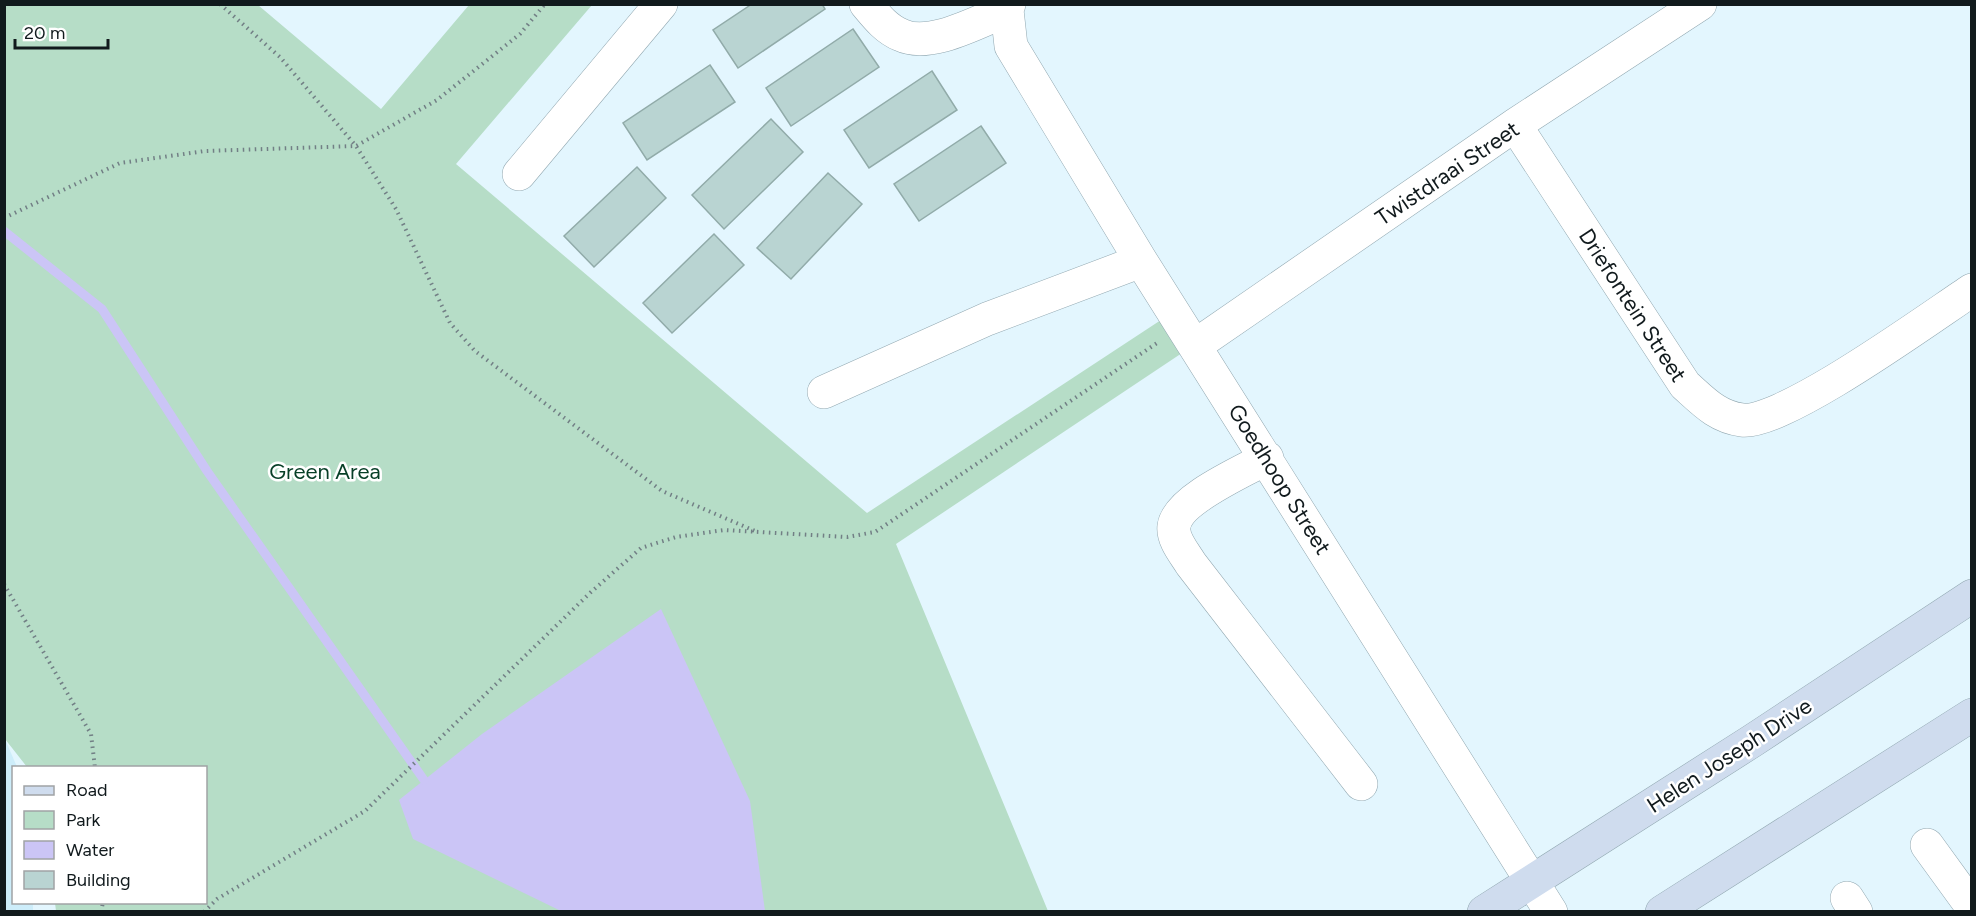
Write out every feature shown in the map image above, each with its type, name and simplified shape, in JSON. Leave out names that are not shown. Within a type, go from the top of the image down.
[{"type":"street","points":[[519,174],[661,4]]},
{"type":"street","points":[[866,4],[883,24],[902,36],[921,38],[941,37],[1008,7]]},
{"type":"street","name":"Twistdraai Street","points":[[1190,335],[1700,4]]},
{"type":"street","name":"Goedhoop Street","points":[[1008,7],[1011,46],[1141,261],[1190,335],[1551,912]]},
{"type":"street","name":"Driefontein Street","points":[[1515,125],[1685,385],[1717,413],[1743,420],[1762,418],[1808,397],[1971,290]]},
{"type":"street","points":[[824,392],[987,319],[1141,261]]},
{"type":"street","points":[[1267,458],[1190,502],[1178,515],[1174,528],[1178,543],[1191,564],[1361,784]]},
{"type":"street","name":"Helen Joseph Drive","points":[[1484,912],[1752,741],[1971,596]]},
{"type":"street","points":[[1662,912],[1971,715]]},
{"type":"street","points":[[1927,844],[1971,907]]},
{"type":"path","points":[[220,4],[280,57],[356,146],[396,209],[450,323],[475,351],[662,491],[760,533]]},
{"type":"path","points":[[4,218],[120,163],[205,151],[356,146],[437,100],[520,34],[545,4]]},
{"type":"path","points":[[204,912],[218,900],[365,812],[591,592],[641,548],[676,537],[724,531],[846,537],[875,532],[1190,335]]},
{"type":"path","points":[[4,584],[91,734],[95,766]]},
{"type":"shaded area","points":[[5,739],[17,766],[12,766],[12,904],[33,904],[33,911],[5,911]]},
{"type":"green space","name":"Green Area","points":[[5,5],[258,5],[381,109],[469,5],[592,5],[456,164],[867,513],[1164,318],[1185,351],[896,544],[1048,911],[56,911],[55,904],[207,904],[207,766],[26,766],[5,739]]},
{"type":"water","points":[[661,609],[750,801],[765,911],[561,911],[413,839],[399,800],[482,734]]},
{"type":"building","points":[[752,4],[822,4],[825,9],[738,68],[713,30]]},
{"type":"building","points":[[853,29],[879,67],[791,126],[766,88]]},
{"type":"building","points":[[710,65],[735,102],[647,160],[623,123]]},
{"type":"building","points":[[932,71],[957,110],[869,168],[844,130]]},
{"type":"building","points":[[771,119],[803,152],[724,229],[692,195]]},
{"type":"building","points":[[981,126],[1006,163],[919,221],[894,184]]},
{"type":"building","points":[[637,167],[666,198],[594,267],[564,236]]},
{"type":"building","points":[[828,173],[862,204],[791,279],[757,248]]},
{"type":"building","points":[[714,234],[744,265],[672,333],[643,303]]},
{"type":"waterway","points":[[4,231],[102,309],[207,471],[424,780]]}]
